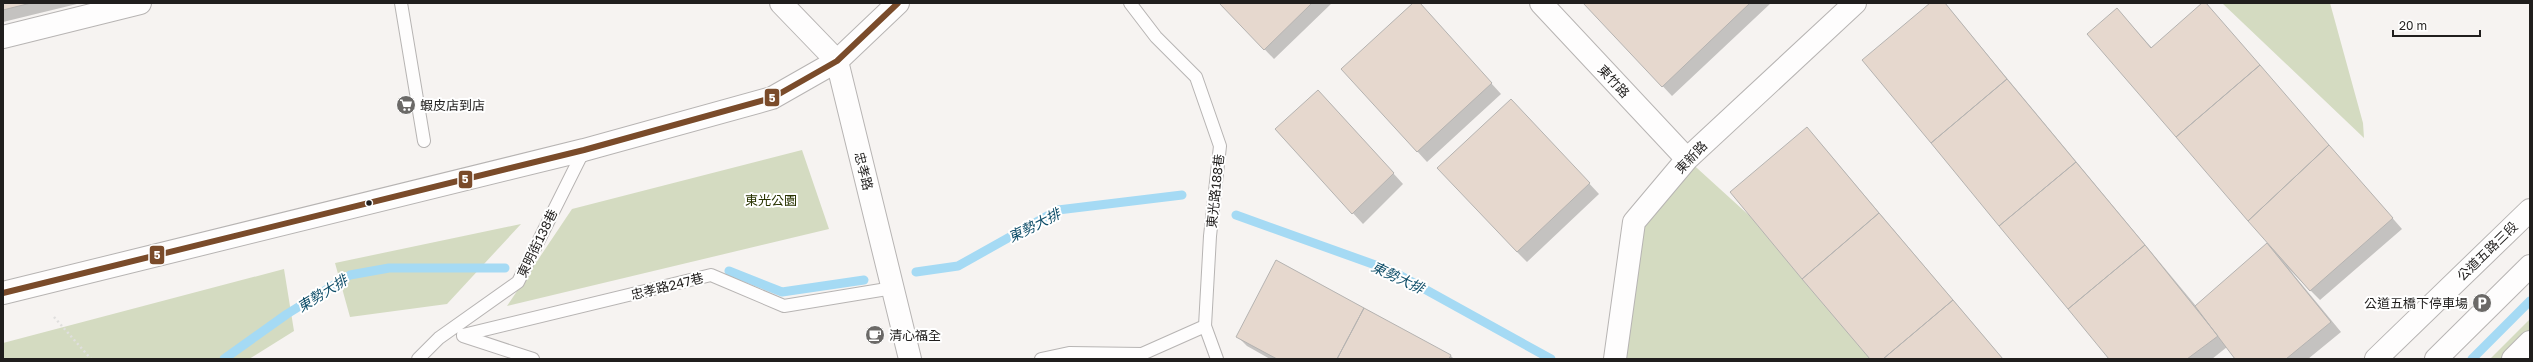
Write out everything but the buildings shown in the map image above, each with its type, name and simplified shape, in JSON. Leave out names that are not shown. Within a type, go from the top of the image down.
[{"type":"street","points":[[3,37],[140,3]]},
{"type":"street","name":"忠孝路","points":[[781,3],[837,62],[910,359]]},
{"type":"street","points":[[3,293],[584,150],[772,98],[837,62],[898,3]]},
{"type":"street","name":"東竹路","points":[[1541,3],[1687,159]]},
{"type":"street","name":"東新路","points":[[1615,354],[1634,222],[1687,159],[1855,3]]},
{"type":"street","name":"公道五路三段","points":[[2376,359],[2530,210]]},
{"type":"street","points":[[2436,359],[2530,266]]},
{"type":"street","points":[[2513,359],[2530,342]]},
{"type":"lane","points":[[401,3],[424,141]]},
{"type":"lane","name":"東光路188巷","points":[[1130,3],[1156,37],[1196,77],[1220,146],[1210,236],[1205,326],[1217,359]]},
{"type":"lane","name":"東明街138巷","points":[[418,359],[449,331],[518,282],[584,150]]},
{"type":"lane","name":"忠孝路247巷","points":[[463,336],[710,275],[784,306],[893,288]]},
{"type":"lane","points":[[1041,359],[1069,353],[1142,354],[1205,326]]},
{"type":"lane","points":[[449,331],[533,359]]},
{"type":"path","points":[[54,317],[91,359]]},
{"type":"green space","points":[[2222,3],[2330,3],[2363,123],[2364,138]]},
{"type":"green space","name":"東光公園","points":[[802,150],[829,229],[507,306],[572,209]]},
{"type":"green space","points":[[1687,159],[1907,359],[1616,359],[1634,222]]},
{"type":"green space","points":[[521,224],[447,304],[350,317],[335,263]]},
{"type":"green space","points":[[284,269],[294,331],[249,359],[3,359],[3,343]]},
{"type":"green space","points":[[2530,319],[2530,359],[2490,359]]},
{"type":"waterway","name":"東勢大排","points":[[916,272],[958,266],[1058,210],[1182,195]]},
{"type":"waterway","name":"東勢大排","points":[[1236,215],[1392,271],[1551,359]]},
{"type":"waterway","name":"東勢大排","points":[[224,359],[287,314],[350,275],[389,268],[505,268]]},
{"type":"waterway","name":"東勢大排","points":[[729,271],[782,292],[864,280]]},
{"type":"waterway","name":"東勢大排","points":[[2472,359],[2530,301]]},
{"type":"transit line","name":"5","points":[[3,293],[584,150],[772,98],[837,61],[898,3]]},
{"type":"place","name":"蝦皮店到店","points":[[406,105]]},
{"type":"place","name":"公道五橋下停車場","points":[[2482,303]]},
{"type":"place","name":"清心福全","points":[[875,335]]}]
